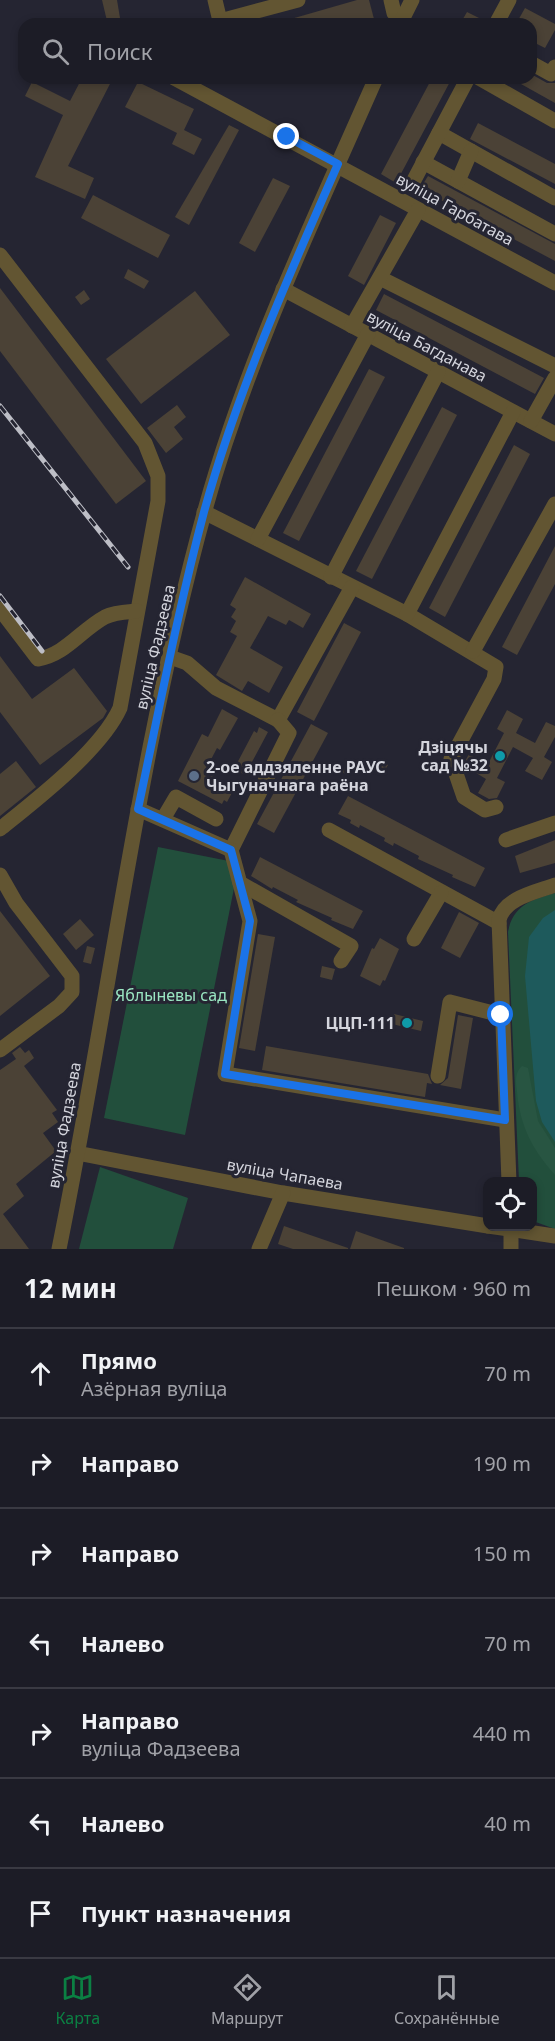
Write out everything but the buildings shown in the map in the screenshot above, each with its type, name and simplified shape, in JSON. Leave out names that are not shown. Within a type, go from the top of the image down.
[{"type":"street","points":[[215,0],[219,18]]},
{"type":"street","points":[[231,18],[298,0]]},
{"type":"street","points":[[391,0],[394,13],[398,18]]},
{"type":"street","points":[[403,18],[412,0]]},
{"type":"street","points":[[499,18],[509,0]]},
{"type":"street","points":[[537,66],[551,74],[555,67]]},
{"type":"street","name":"вуліца Гарбатава","points":[[185,84],[338,164],[555,284]]},
{"type":"street","name":"вуліца Фадзеева","points":[[59,1249],[138,809],[204,512],[225,446],[283,289],[373,84]]},
{"type":"street","points":[[413,182],[465,84]]},
{"type":"street","points":[[490,84],[555,121]]},
{"type":"street","points":[[439,133],[555,198]]},
{"type":"street","points":[[458,181],[471,151]]},
{"type":"street","points":[[423,162],[555,234]]},
{"type":"street","points":[[352,326],[418,210]]},
{"type":"street","points":[[0,255],[145,443],[155,463],[158,501],[120,708],[113,723],[48,791],[0,829]]},
{"type":"street","points":[[380,278],[555,366]]},
{"type":"street","name":"вуліца Багданава","points":[[283,289],[555,434]]},
{"type":"street","points":[[258,539],[368,334]]},
{"type":"street","points":[[331,577],[438,372]]},
{"type":"street","points":[[531,421],[555,378]]},
{"type":"street","points":[[407,614],[513,412]]},
{"type":"street","points":[[473,651],[555,504]]},
{"type":"street","points":[[204,512],[407,614],[473,651],[496,667],[494,679],[451,759],[464,797],[485,810],[496,807]]},
{"type":"street","points":[[278,720],[352,587]]},
{"type":"street","points":[[0,609],[38,659],[50,657],[104,617],[117,612],[137,611]]},
{"type":"street","points":[[170,657],[187,663],[216,688],[278,720],[290,733],[231,850],[250,921],[225,1074],[505,1120]]},
{"type":"street","points":[[163,819],[176,796],[216,819]]},
{"type":"street","points":[[138,809],[231,850]]},
{"type":"street","points":[[506,840],[555,823]]},
{"type":"street","points":[[329,830],[499,923]]},
{"type":"street","points":[[0,876],[16,903],[72,976],[72,992],[59,1006],[0,1050]]},
{"type":"street","points":[[240,883],[351,946],[341,961]]},
{"type":"street","points":[[509,1177],[499,923],[501,911],[510,904],[555,885]]},
{"type":"street","points":[[414,939],[441,893]]},
{"type":"street","points":[[438,1076],[450,1002],[501,1015]]},
{"type":"street","name":"вуліца Чапаева","points":[[77,1153],[283,1193],[483,1225]]},
{"type":"street","points":[[259,1249],[283,1193]]},
{"type":"street","points":[[511,1231],[511,1249]]},
{"type":"street","name":"вуліца Чапаева","points":[[528,1231],[555,1236]]},
{"type":"green space","name":"Яблыневы сад","points":[[158,847],[239,863],[185,1135],[104,1118]]},
{"type":"green space","points":[[555,893],[555,1229],[537,1222],[537,1177],[519,1177],[508,932],[510,923],[519,910],[538,898]]},
{"type":"green space","points":[[100,1167],[188,1198],[173,1249],[79,1249]]},
{"type":"shaded area","points":[[555,910],[555,1142],[542,1122],[536,1101],[525,976],[529,937],[543,918]]},
{"type":"shaded area","points":[[522,1066],[528,1068],[538,1121],[555,1148],[555,1175],[534,1147],[521,1116],[516,1082]]},
{"type":"railway","points":[[0,406],[128,567]]},
{"type":"railway","points":[[0,596],[42,651]]},
{"type":"place","name":"Дзіцячы сад №32","points":[[500,756]]},
{"type":"place","name":"2-ое аддзяленне РАУС Чыгуначнага раёна","points":[[194,776]]},
{"type":"place","name":"ЦЦП-111","points":[[407,1023]]},
{"type":"route","points":[[287,137],[338,164],[283,289],[213,482],[170,657],[138,809],[231,850],[250,921],[225,1074],[505,1120],[501,1015]]}]
